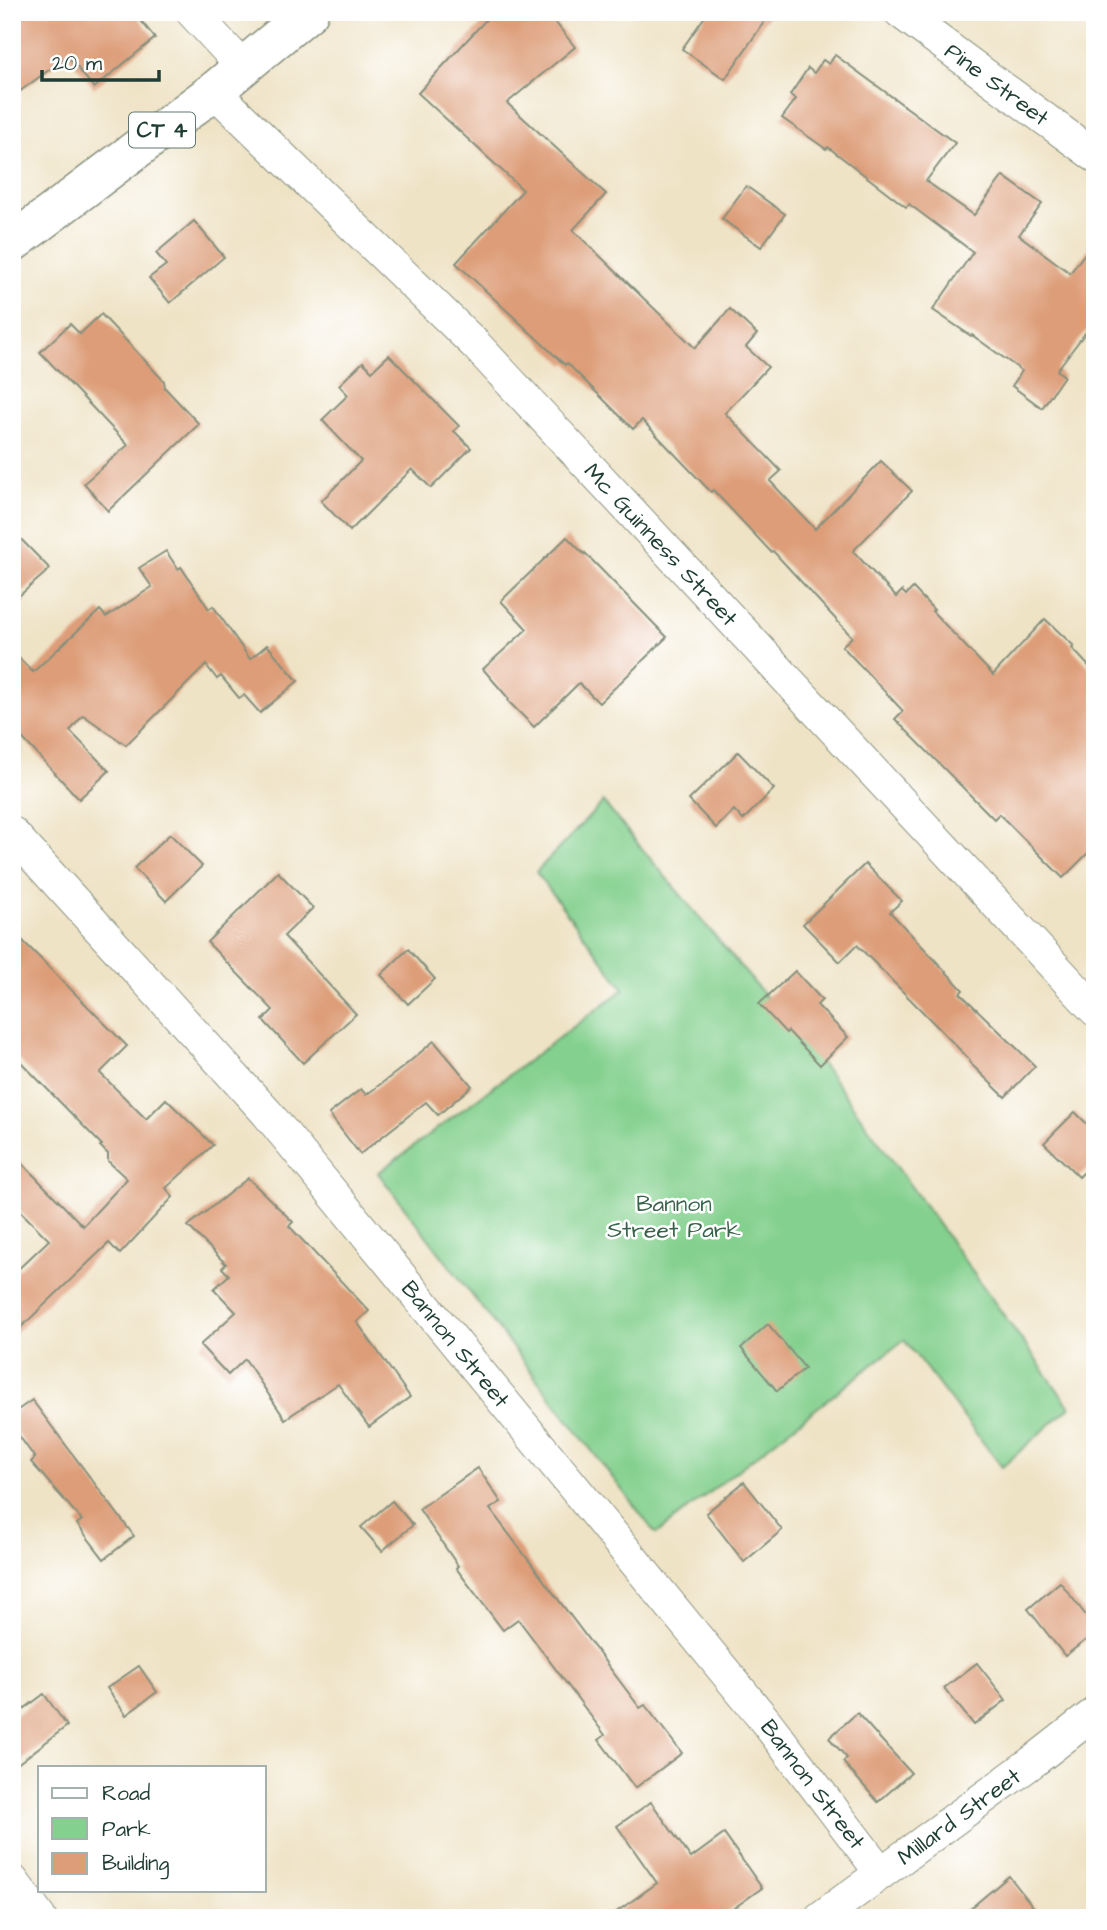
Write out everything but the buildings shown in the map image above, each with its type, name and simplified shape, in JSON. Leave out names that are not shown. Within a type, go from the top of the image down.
[{"type":"main road","name":"CT 4","points":[[12,243],[244,68],[309,12]]},
{"type":"street","points":[[192,12],[244,68]]},
{"type":"street","name":"Pine Street","points":[[900,12],[1095,156]]},
{"type":"street","name":"Mc Guinness Street","points":[[214,91],[475,344],[1095,1010]]},
{"type":"street","name":"Bannon Street","points":[[12,833],[267,1113],[767,1723],[881,1873]]},
{"type":"street","name":"Millard Street","points":[[820,1918],[1095,1713]]},
{"type":"street","points":[[12,1880],[40,1918]]},
{"type":"green space","name":"Bannon Street Park","points":[[603,802],[827,1070],[1070,1407],[1002,1467],[904,1340],[656,1534],[378,1173],[624,989],[536,872]]}]
